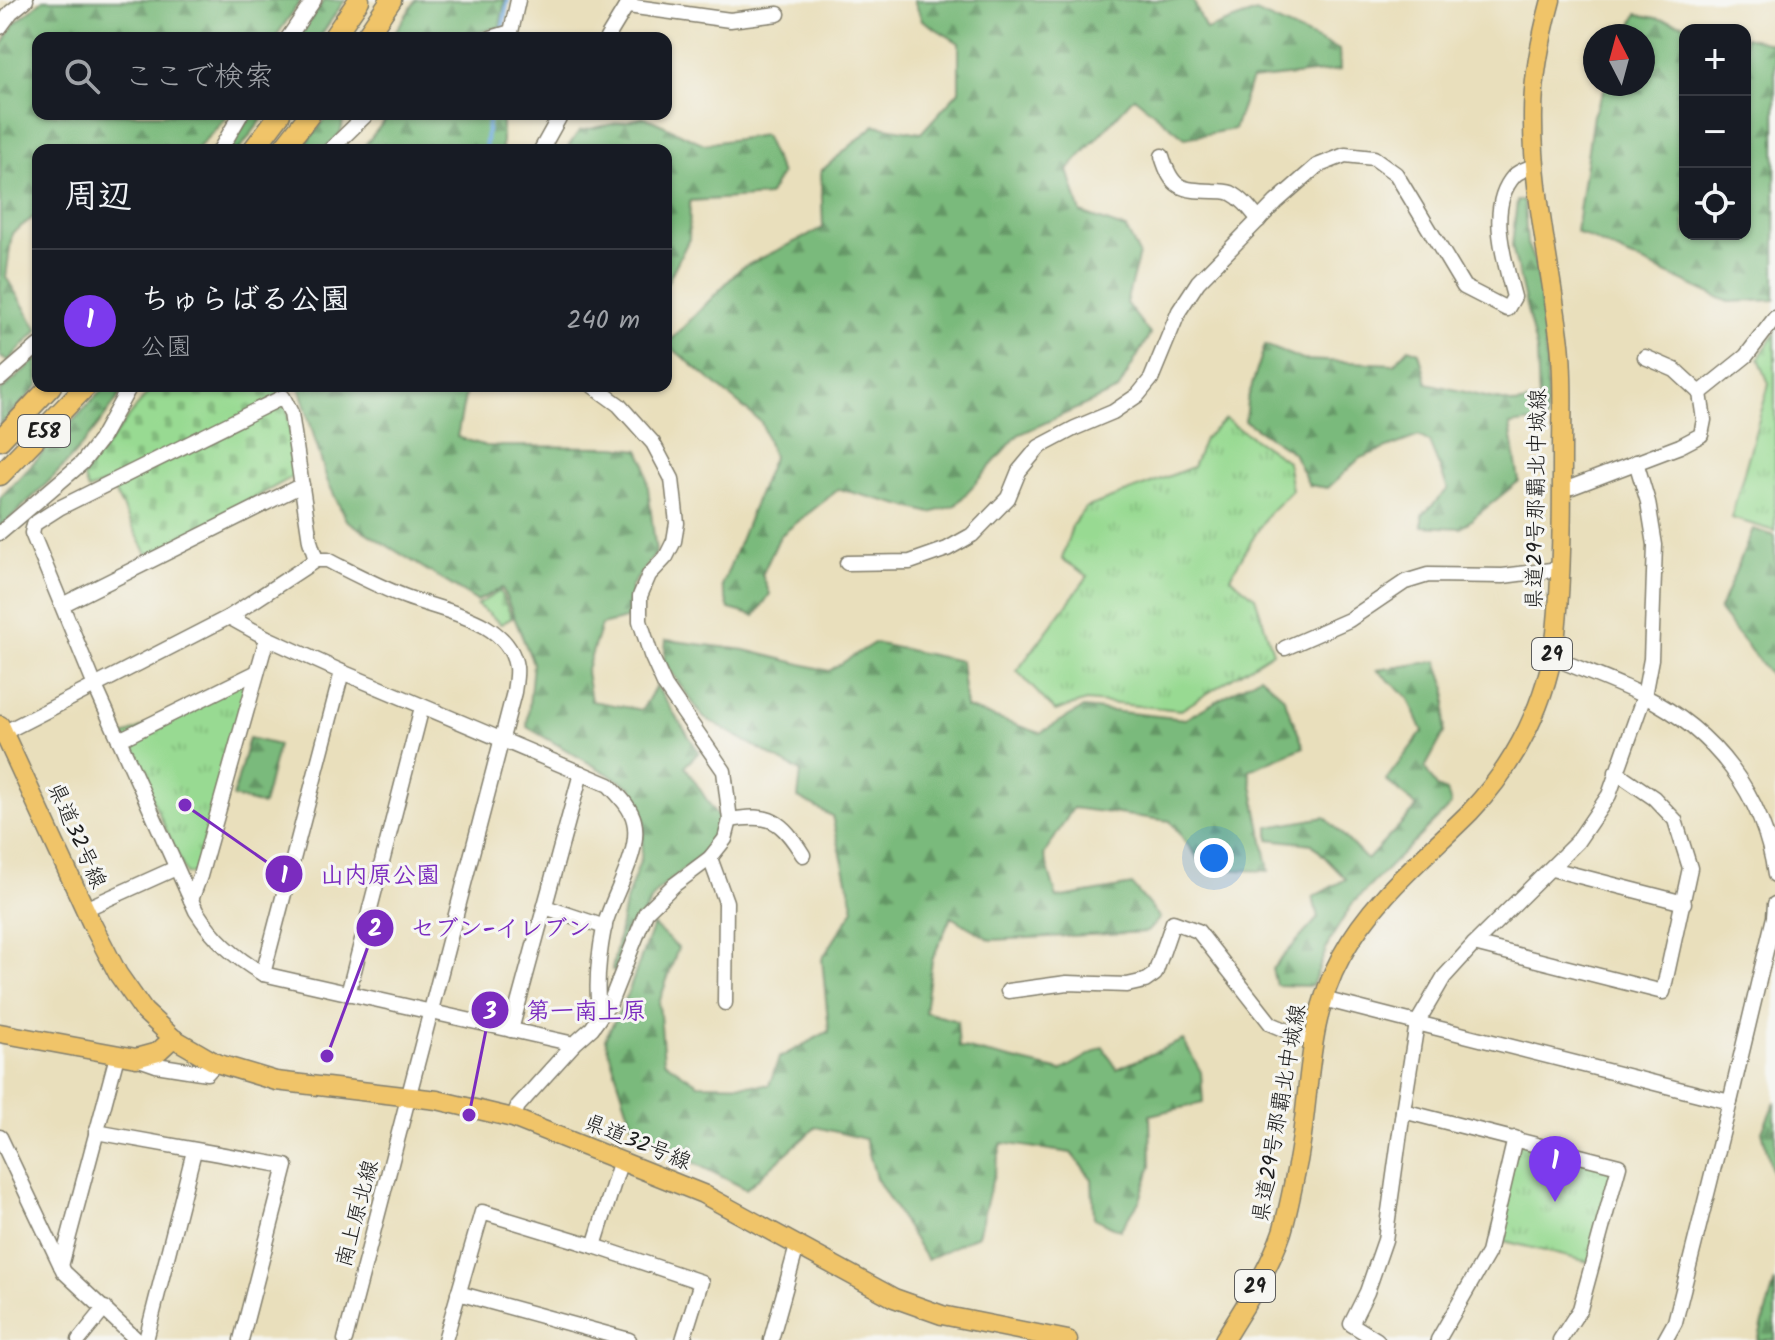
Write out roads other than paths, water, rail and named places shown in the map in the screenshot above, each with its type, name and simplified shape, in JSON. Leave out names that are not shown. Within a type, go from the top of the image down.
[{"type":"highway","points":[[337,32],[359,0]]},
{"type":"highway","points":[[369,32],[391,0]]},
{"type":"highway","points":[[258,144],[276,120]]},
{"type":"highway","points":[[287,144],[305,120]]},
{"type":"highway","name":"E58","points":[[0,440],[45,392]]},
{"type":"highway","name":"E58","points":[[0,475],[80,392]]},
{"type":"main road","name":"県道29号那覇北中城線","points":[[1224,1340],[1273,1255],[1282,1231],[1299,1157],[1313,1038],[1323,999],[1341,956],[1372,911],[1470,811],[1500,775],[1535,714],[1552,657],[1562,487],[1560,346],[1536,165],[1533,101],[1551,0]]},
{"type":"main road","name":"県道32号線","points":[[2,729],[106,955],[130,993],[173,1038],[216,1063],[276,1081],[471,1106],[513,1118],[703,1194],[894,1298],[942,1315],[1068,1340]]},
{"type":"main road","points":[[0,1033],[126,1057],[158,1052],[173,1038]]},
{"type":"street","points":[[4,16],[26,0]]},
{"type":"street","points":[[292,32],[314,0]]},
{"type":"street","points":[[502,32],[518,0]]},
{"type":"street","points":[[611,32],[629,3],[730,20],[778,14]]},
{"type":"street","points":[[224,144],[238,120]]},
{"type":"street","points":[[336,144],[361,120]]},
{"type":"street","points":[[544,144],[558,120]]},
{"type":"street","points":[[847,563],[910,562],[947,549],[972,535],[1008,498],[1019,471],[1039,447],[1113,412],[1138,395],[1151,379],[1179,311],[1198,282],[1317,166],[1345,155],[1374,158],[1396,174],[1464,287],[1507,309],[1514,297],[1499,225],[1503,194],[1515,174],[1536,165]]},
{"type":"street","points":[[1162,156],[1168,176],[1175,184],[1186,190],[1229,191],[1243,201],[1259,220]]},
{"type":"street","points":[[1700,393],[1746,356],[1775,318]]},
{"type":"street","points":[[0,379],[32,351]]},
{"type":"street","points":[[1562,487],[1572,487],[1701,435],[1704,420],[1700,393],[1675,370],[1645,357]]},
{"type":"street","points":[[0,533],[82,463],[126,392]]},
{"type":"street","points":[[513,1118],[518,1106],[592,1028],[610,1003],[646,912],[674,885],[710,858],[725,839],[730,820],[724,771],[665,686],[640,621],[640,596],[649,575],[666,557],[674,541],[677,523],[672,479],[653,443],[619,405],[601,392]]},
{"type":"street","points":[[2,729],[95,686],[229,617],[316,560],[310,541],[291,413],[283,397],[59,508],[34,524],[32,533],[95,686],[176,868],[210,934],[236,958],[263,974],[574,1044]]},
{"type":"street","points":[[1377,1340],[1351,1324],[1367,1292],[1385,1240],[1417,1023],[1444,977],[1577,842],[1609,795],[1644,696],[1651,659],[1655,545],[1648,502],[1636,462]]},
{"type":"street","points":[[62,605],[302,485]]},
{"type":"street","points":[[50,492],[59,508]]},
{"type":"street","name":"南上原北線","points":[[316,560],[327,560],[390,591],[472,618],[502,640],[512,654],[516,669],[514,692],[345,1340]]},
{"type":"street","points":[[1285,648],[1349,620],[1405,582],[1428,575],[1503,576],[1559,569]]},
{"type":"street","points":[[229,617],[342,672],[609,785],[622,799],[634,821],[634,843],[605,927],[597,1001],[600,1015]]},
{"type":"street","points":[[191,900],[267,638]]},
{"type":"street","points":[[1552,657],[1644,696],[1710,741],[1748,791],[1764,824],[1775,875]]},
{"type":"street","points":[[119,740],[257,672]]},
{"type":"street","points":[[263,974],[342,672]]},
{"type":"street","points":[[348,994],[422,707]]},
{"type":"street","points":[[1474,944],[1663,992],[1690,868],[1675,820],[1654,798],[1616,772]]},
{"type":"street","points":[[511,1030],[581,773]]},
{"type":"street","points":[[730,820],[759,815],[768,819],[791,835],[803,855]]},
{"type":"street","points":[[710,858],[726,902],[725,1003]]},
{"type":"street","points":[[85,909],[176,868]]},
{"type":"street","points":[[1552,869],[1684,903]]},
{"type":"street","points":[[1665,1340],[1675,1322],[1775,904]]},
{"type":"street","points":[[545,907],[605,927]]},
{"type":"street","points":[[1008,991],[1067,983],[1127,985],[1145,981],[1155,974],[1173,922],[1198,931],[1271,1024],[1302,1037],[1313,1038]]},
{"type":"street","points":[[1323,999],[1730,1102]]},
{"type":"street","points":[[61,1266],[96,1132],[126,1057],[207,1073],[216,1063]]},
{"type":"street","points":[[1403,1111],[1619,1166],[1580,1309],[1560,1340]]},
{"type":"street","points":[[96,1132],[286,1166],[241,1340]]},
{"type":"street","points":[[1438,1340],[1488,1253],[1515,1138]]},
{"type":"street","points":[[1,1143],[64,1272],[137,1340]]},
{"type":"street","points":[[146,1340],[194,1151]]},
{"type":"street","points":[[594,1246],[621,1160]]},
{"type":"street","points":[[445,1340],[482,1212],[701,1282],[683,1340]]},
{"type":"street","points":[[771,1340],[797,1246]]},
{"type":"street","points":[[458,1293],[629,1340]]},
{"type":"street","points":[[79,1340],[105,1308]]},
{"type":"waterway","points":[[502,32],[508,0]]},
{"type":"waterway","points":[[486,144],[488,120]]},
{"type":"place","name":"山内原公園","points":[[185,805]]},
{"type":"place","name":"セブン-イレブン","points":[[327,1056]]},
{"type":"place","name":"第一南上原","points":[[469,1115]]},
{"type":"place","name":"ちゅらばる公園","points":[[1555,1202]]}]
